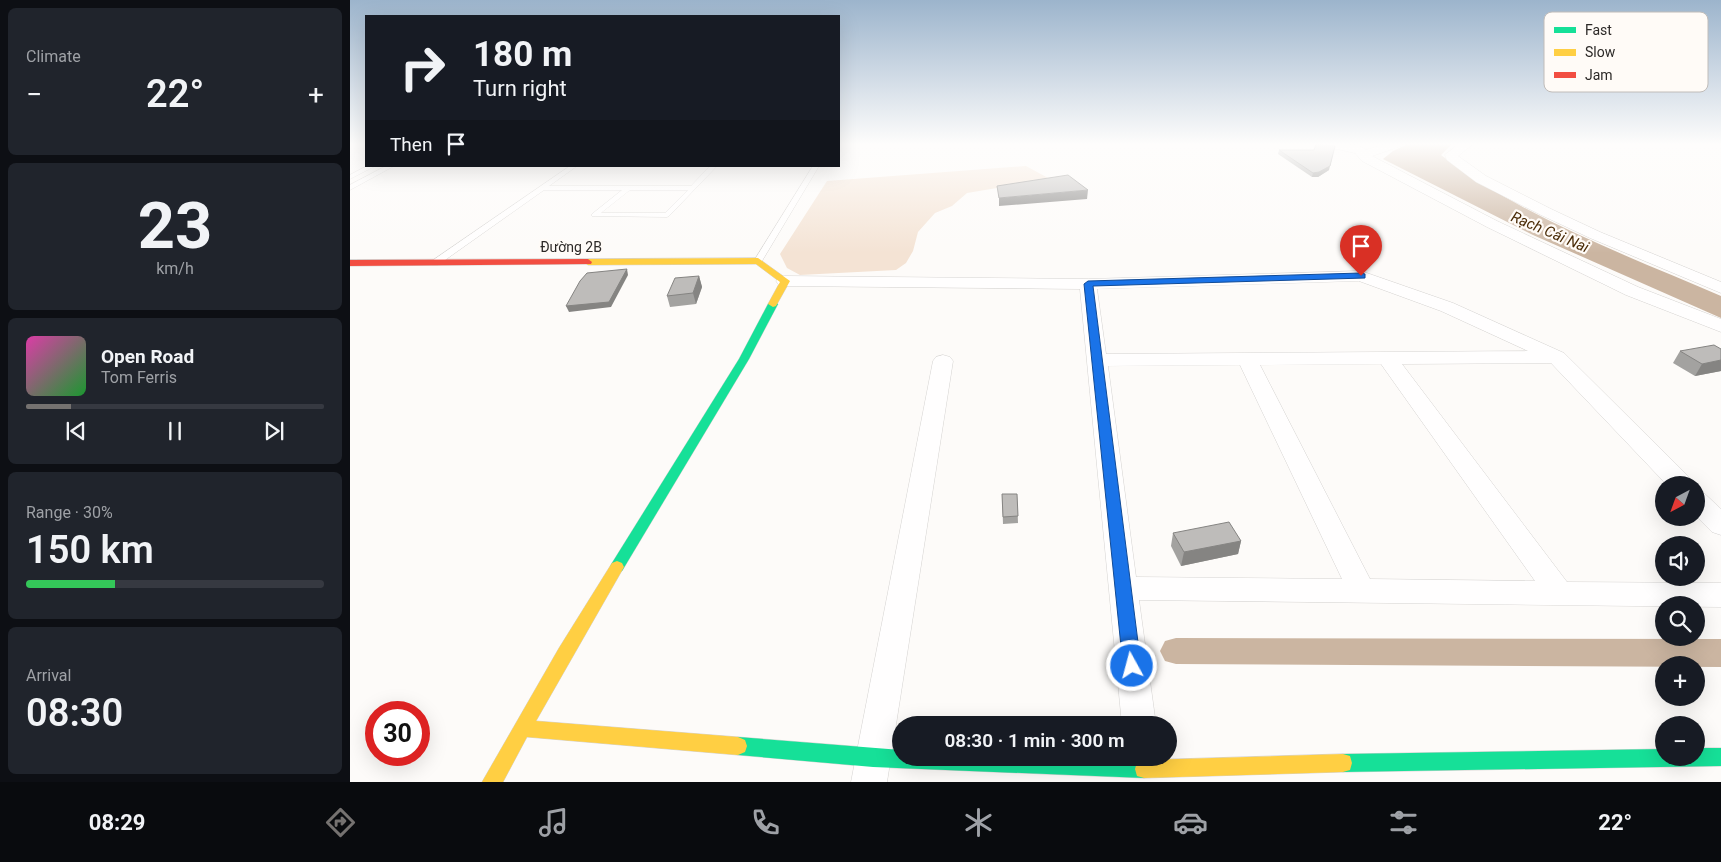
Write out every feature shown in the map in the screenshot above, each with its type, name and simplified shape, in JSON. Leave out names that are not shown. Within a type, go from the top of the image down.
[{"type":"street","points":[[1410,180],[1527,241],[1632,291],[1721,326]]},
{"type":"street","points":[[1484,180],[1595,235],[1721,288]]},
{"type":"street","points":[[758,261],[785,282],[1088,284],[1361,276],[1447,307],[1557,357],[1673,476]]},
{"type":"street","name":"Đường 2B","points":[[350,263],[758,261]]},
{"type":"street","points":[[492,782],[565,653],[744,359],[785,282]]},
{"type":"street","points":[[1088,284],[1138,716]]},
{"type":"street","points":[[1097,360],[1557,357]]},
{"type":"street","points":[[1388,358],[1559,593]]},
{"type":"street","points":[[1246,359],[1362,591]]},
{"type":"street","points":[[871,770],[943,361]]},
{"type":"street","points":[[1705,509],[1721,525]]},
{"type":"street","points":[[1123,588],[1721,595]]},
{"type":"street","points":[[522,728],[871,770],[1684,771],[1721,758]]},
{"type":"lane","points":[[435,263],[553,180]]},
{"type":"lane","points":[[628,188],[594,215],[667,215],[700,180]]},
{"type":"lane","points":[[758,261],[807,180]]},
{"type":"lane","points":[[542,188],[693,188]]},
{"type":"shaded area","points":[[1041,180],[967,193],[952,206],[935,213],[918,232],[913,251],[906,263],[896,270],[800,275],[787,268],[780,254],[827,181]]},
{"type":"water","name":"Rạch Cái Nai","points":[[1425,180],[1478,180],[1506,198],[1576,234],[1721,296],[1721,318],[1533,235]]},
{"type":"building","points":[[1033,180],[1075,180],[1088,190],[999,198],[997,186]]},
{"type":"building","points":[[627,269],[609,302],[566,306],[580,281],[587,273]]},
{"type":"building","points":[[699,276],[693,293],[667,296],[675,278]]},
{"type":"building","points":[[1714,345],[1721,349],[1721,360],[1702,364],[1680,351]]},
{"type":"building","points":[[1002,494],[1017,494],[1018,516],[1003,517]]},
{"type":"building","points":[[1229,522],[1241,541],[1184,552],[1173,533]]},
{"type":"waterway","points":[[1176,651],[1721,653]]},
{"type":"traffic: fast","points":[[617,567],[744,359],[773,304]]},
{"type":"traffic: fast","points":[[738,746],[873,758],[1144,769]]},
{"type":"traffic: fast","points":[[1343,763],[1721,757]]},
{"type":"traffic: slow","points":[[588,262],[758,261],[785,281],[773,304]]},
{"type":"traffic: slow","points":[[492,782],[565,653],[617,567]]},
{"type":"traffic: slow","points":[[522,728],[738,746]]},
{"type":"traffic: slow","points":[[1144,769],[1343,763]]},
{"type":"traffic: jam","points":[[350,263],[588,262]]},
{"type":"route","points":[[1132,666],[1088,284],[1361,276]]}]
